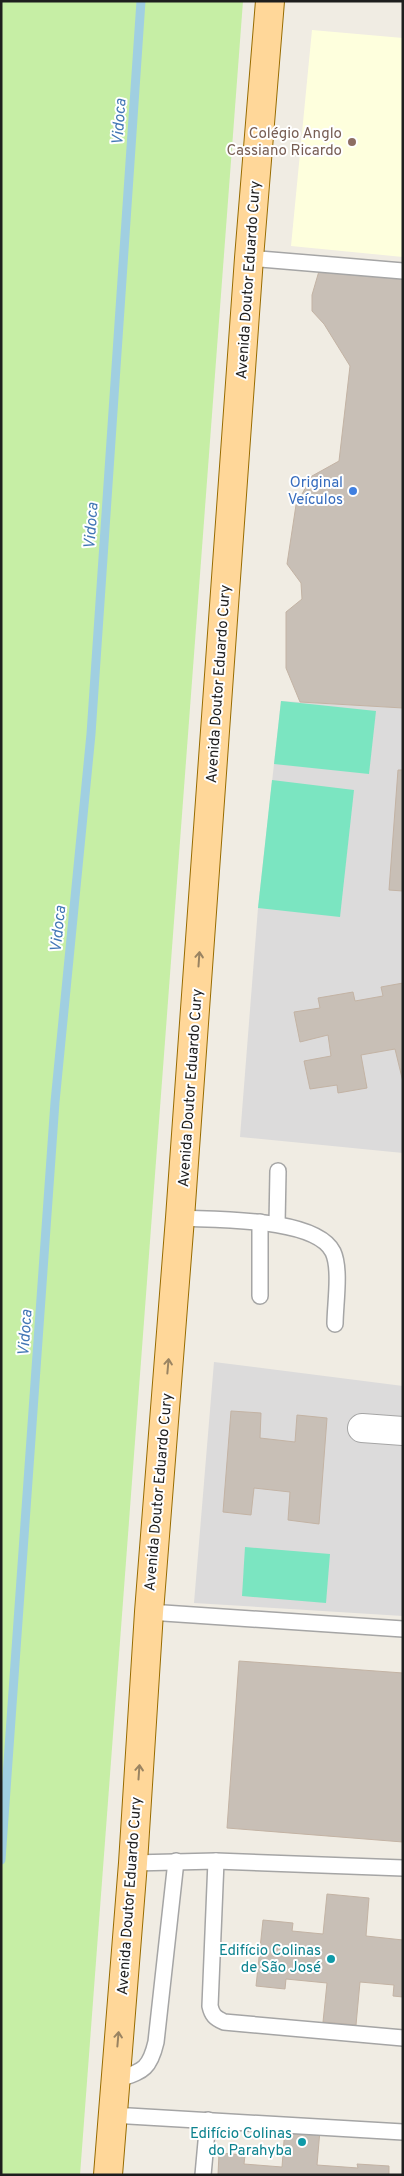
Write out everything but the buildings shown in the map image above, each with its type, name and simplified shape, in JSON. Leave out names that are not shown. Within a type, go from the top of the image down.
[{"type":"main road","name":"Avenida Doutor Eduardo Cury","points":[[108,2175],[114,2081],[133,1863],[149,1612],[180,1218],[249,258],[270,1]]},
{"type":"street","points":[[362,1428],[403,1431]]},
{"type":"lane","points":[[249,258],[403,271]]},
{"type":"lane","points":[[277,1224],[278,1171]]},
{"type":"lane","points":[[180,1218],[277,1224],[308,1232],[323,1241],[332,1251],[336,1266],[335,1324]]},
{"type":"lane","points":[[260,1222],[260,1296]]},
{"type":"lane","points":[[149,1612],[403,1629]]},
{"type":"lane","points":[[133,1863],[216,1861],[403,1868]]},
{"type":"lane","points":[[216,1861],[210,2006],[211,2013],[215,2018],[224,2022],[403,2038]]},
{"type":"lane","points":[[114,2081],[144,2069],[152,2058],[156,2042],[176,1862]]},
{"type":"lane","points":[[112,2115],[403,2132]]},
{"type":"lane","points":[[203,2175],[208,2120]]},
{"type":"shaded area","name":"Colégio Anglo Cassiano Ricardo","points":[[312,30],[403,38],[403,257],[291,246]]},
{"type":"shaded area","points":[[281,701],[403,708],[403,1153],[240,1137],[258,908]]},
{"type":"shaded area","points":[[214,1362],[403,1386],[403,1616],[194,1603]]},
{"type":"green space","points":[[1,1],[243,1],[80,2175],[1,2175]]},
{"type":"green space","points":[[281,701],[376,711],[369,774],[274,764]]},
{"type":"green space","points":[[272,780],[354,790],[340,917],[258,908]]},
{"type":"green space","points":[[245,1547],[330,1554],[326,1603],[242,1596]]},
{"type":"waterway","name":"Vidoca","points":[[1,1860],[55,1102],[91,734],[141,1]]},
{"type":"place","name":"Colégio Anglo Cassiano Ricardo","points":[[352,142]]},
{"type":"place","name":"Original Veículos","points":[[353,491]]},
{"type":"place","name":"Edifício Colinas de São José","points":[[331,1959]]},
{"type":"place","name":"Edifício Colinas do Parahyba","points":[[302,2142]]}]
